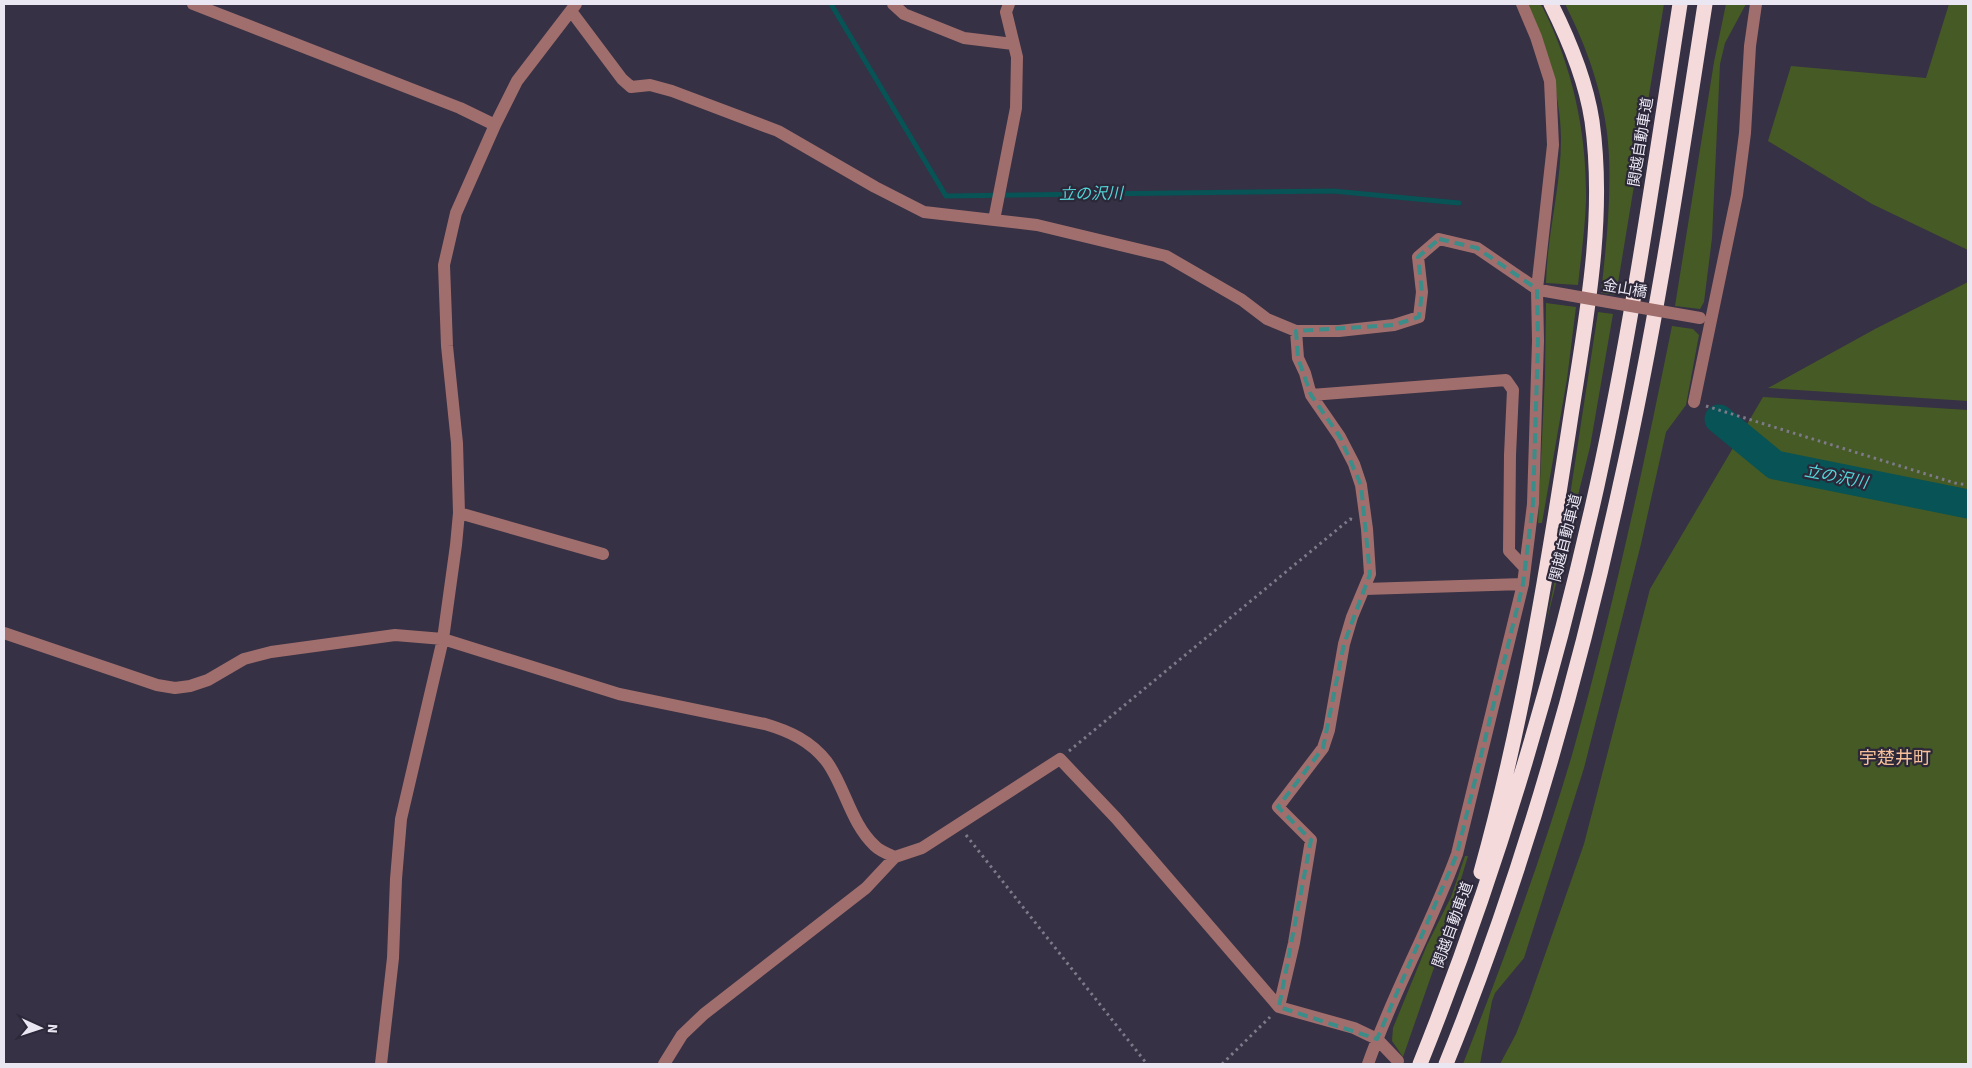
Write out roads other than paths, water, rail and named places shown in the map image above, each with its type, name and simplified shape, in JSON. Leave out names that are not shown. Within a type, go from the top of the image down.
[{"type":"highway","points":[[1435,1027],[1483,862],[1515,732],[1548,558],[1587,302],[1595,228],[1596,194],[1592,120],[1585,89],[1574,56],[1551,4]]},
{"type":"highway","name":"関越自動車道","points":[[1420,1064],[1435,1027],[1504,831],[1536,730],[1595,495],[1622,361],[1646,225],[1680,4]]},
{"type":"highway","points":[[1446,1064],[1491,946],[1527,841],[1592,610],[1621,483],[1658,291],[1705,4]]},
{"type":"street","points":[[193,4],[460,108],[495,125]]},
{"type":"street","points":[[893,4],[904,14],[964,38],[1013,44]]},
{"type":"street","points":[[994,220],[1016,108],[1016,57],[1006,12],[1009,4]]},
{"type":"street","points":[[1368,1064],[1377,1039],[1443,893],[1457,854],[1523,584],[1533,504],[1538,341],[1553,145],[1550,81],[1536,37],[1522,4]]},
{"type":"street","points":[[1694,402],[1706,316],[1737,195],[1745,133],[1750,46],[1756,4]]},
{"type":"street","points":[[381,1064],[393,958],[396,879],[401,819],[442,639],[459,513],[457,442],[447,346],[444,265],[456,213],[495,125],[517,81],[574,7],[622,79],[631,87],[650,85],[672,91],[778,131],[924,212],[1037,225],[1166,256],[1242,300],[1267,318],[1296,331],[1338,331],[1394,325],[1419,317],[1422,292],[1418,257],[1440,239],[1477,248],[1541,290]]},
{"type":"street","name":"金山橋","points":[[1541,290],[1706,316]]},
{"type":"street","points":[[1279,1007],[1294,943],[1310,840],[1278,807],[1323,748],[1329,730],[1344,644],[1352,617],[1370,574],[1361,485],[1354,464],[1340,437],[1311,395],[1305,373],[1298,358],[1296,331]]},
{"type":"street","points":[[1311,395],[1506,380],[1513,390],[1509,551],[1525,568]]},
{"type":"street","points":[[459,513],[603,554]]},
{"type":"street","points":[[1365,589],[1523,584]]},
{"type":"street","points":[[4,634],[157,685],[175,688],[208,680],[244,659],[270,652],[395,635],[442,639],[619,694],[765,724],[788,731],[813,748],[826,760],[866,834],[875,846],[895,857]]},
{"type":"street","points":[[664,1064],[682,1035],[704,1014],[866,888],[895,857],[922,848],[1060,759],[1116,818],[1279,1007],[1354,1028],[1377,1039],[1398,1061]]},
{"type":"waterway","name":"立の沢川","points":[[831,4],[946,196],[1333,191],[1459,203]]},
{"type":"waterway","name":"立の沢川","points":[[1719,419],[1775,465],[1968,504]]},
{"type":"district","name":"宇楚井町","points":[[1895,758]]}]
